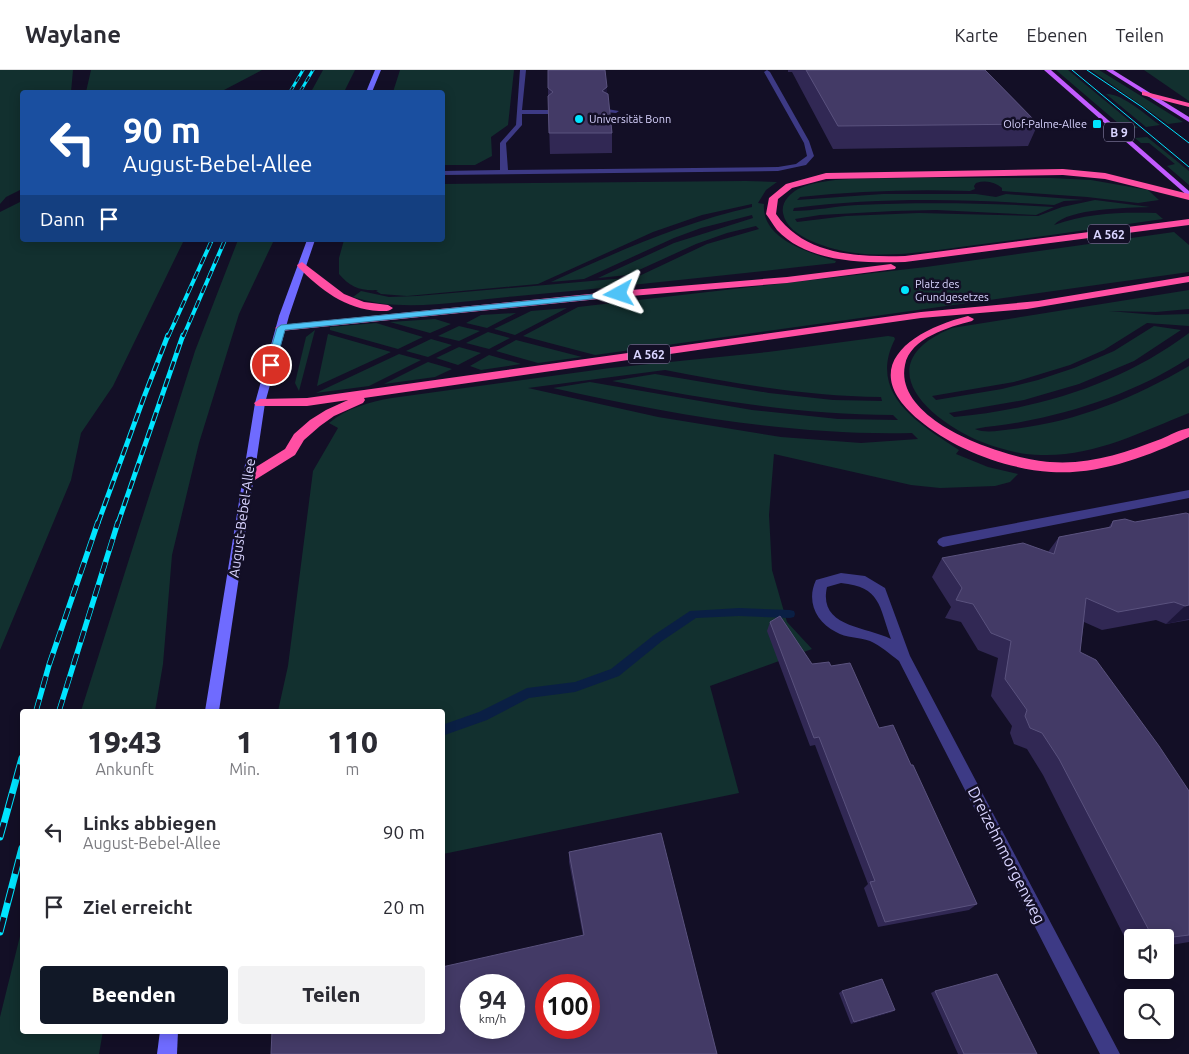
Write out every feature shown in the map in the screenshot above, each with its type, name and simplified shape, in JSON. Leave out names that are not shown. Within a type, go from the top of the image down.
[{"type":"highway","points":[[1145,93],[1189,105]]},
{"type":"highway","points":[[1028,244],[905,259],[876,260],[847,257],[810,248],[782,230],[771,214],[774,198],[789,186],[806,180],[851,174],[1063,172],[1105,176],[1189,196]]},
{"type":"highway","name":"A 562","points":[[281,328],[455,309],[787,280],[879,269],[1028,244],[1189,222]]},
{"type":"highway","points":[[302,265],[321,284],[341,299],[370,308],[455,309]]},
{"type":"highway","name":"A 562","points":[[260,403],[307,402],[921,315],[1037,304],[1189,279]]},
{"type":"highway","points":[[1037,304],[952,322],[923,334],[912,342],[903,352],[898,378],[912,407],[946,432],[970,444],[996,455],[1049,467],[1104,464],[1189,432]]},
{"type":"highway","points":[[248,478],[290,452],[299,437],[330,413],[385,391]]},
{"type":"main road","points":[[370,90],[378,70]]},
{"type":"main road","name":"B 9","points":[[1047,70],[1189,196]]},
{"type":"main road","points":[[1109,70],[1189,120]]},
{"type":"main road","name":"August-Bebel-Allee","points":[[212,709],[223,654],[260,403],[281,328],[310,242]]},
{"type":"main road","points":[[167,1054],[169,1034]]},
{"type":"street","points":[[504,172],[503,143],[519,126],[518,112],[523,70]]},
{"type":"street","points":[[445,173],[797,167],[807,163],[811,150],[767,72]]},
{"type":"street","points":[[607,111],[616,111]]},
{"type":"street","points":[[518,112],[549,112]]},
{"type":"street","points":[[943,542],[1189,494]]},
{"type":"street","name":"Dreizehnmorgenweg","points":[[904,657],[888,644],[872,636],[840,628],[821,612],[818,598],[821,584],[841,578],[860,580],[880,592],[904,657],[1110,1054]]},
{"type":"green space","points":[[0,70],[73,70],[71,90],[20,90],[20,190],[6,197],[0,204]]},
{"type":"green space","points":[[91,70],[262,70],[224,90],[86,90]]},
{"type":"green space","points":[[323,70],[355,70],[345,90],[312,90]]},
{"type":"green space","points":[[400,70],[514,70],[508,125],[491,137],[492,156],[475,165],[445,165],[445,90],[394,90]]},
{"type":"green space","points":[[1056,70],[1068,70],[1138,128],[1125,129]]},
{"type":"green space","points":[[1091,70],[1099,70],[1183,122],[1168,124]]},
{"type":"green space","points":[[1144,70],[1189,70],[1189,101]]},
{"type":"green space","points":[[1106,94],[1127,101],[1160,125],[1146,127]]},
{"type":"green space","points":[[1147,137],[1189,171],[1189,185],[1167,166],[1175,164],[1149,143],[1141,143],[1135,138]]},
{"type":"green space","points":[[1051,178],[1091,180],[1148,190],[1159,200],[1138,203],[1002,191],[1002,188],[996,184],[983,182],[976,183],[975,189],[970,191],[906,190],[864,192],[800,197],[797,200],[883,194],[976,194],[996,197],[1006,194],[1084,200],[1064,201],[1054,205],[957,200],[826,204],[794,208],[793,211],[842,206],[907,203],[1054,207],[1036,215],[936,210],[820,215],[795,219],[797,222],[846,216],[919,213],[1038,216],[1062,207],[1095,200],[1150,207],[1085,212],[1062,219],[1054,225],[1079,218],[1117,213],[1156,213],[1163,219],[1046,236],[885,255],[855,253],[823,246],[801,236],[786,222],[783,213],[783,205],[789,196],[798,189],[809,185],[835,180]]},
{"type":"green space","points":[[777,182],[766,190],[758,203],[764,204],[765,216],[770,227],[789,243],[813,254],[836,261],[835,263],[677,280],[435,304],[393,305],[353,297],[361,291],[389,297],[417,296],[637,277],[707,244],[759,229],[756,226],[727,233],[696,244],[628,275],[598,278],[674,243],[753,218],[752,215],[701,228],[674,238],[584,279],[551,282],[650,239],[700,221],[752,207],[752,204],[702,215],[653,232],[538,284],[407,296],[381,294],[376,291],[378,290],[361,289],[351,285],[339,274],[339,258],[343,242],[445,242],[445,184]]},
{"type":"green space","points":[[20,202],[20,242],[183,242],[113,386],[81,433],[71,480],[0,650],[0,212]]},
{"type":"green space","points":[[1174,232],[1189,245],[1189,272],[595,355],[523,336],[578,307],[926,267]]},
{"type":"green space","points":[[237,242],[273,242],[239,314],[199,443],[172,555],[163,664],[155,709],[82,709],[195,351]]},
{"type":"green space","points":[[1189,290],[1189,309],[1156,312],[1109,311],[1156,315],[1189,314],[1189,326],[1147,323],[1104,350],[1070,365],[1014,382],[932,396],[936,400],[1002,389],[1038,380],[1074,368],[1114,351],[1154,326],[1181,330],[1134,361],[1079,384],[1024,400],[949,413],[954,417],[1017,408],[1078,391],[1107,380],[1136,367],[1189,333],[1189,358],[1170,370],[1129,390],[1065,412],[1021,422],[975,429],[989,431],[1013,429],[1059,421],[1126,398],[1189,366],[1189,413],[1116,442],[1098,448],[1060,455],[1033,455],[1011,451],[982,442],[961,432],[925,405],[914,390],[909,373],[913,357],[927,342],[952,328]]},
{"type":"green space","points":[[567,308],[515,335],[494,329],[531,311]]},
{"type":"green space","points":[[516,313],[487,328],[466,323],[481,315]]},
{"type":"green space","points":[[435,319],[451,324],[430,333],[390,322]]},
{"type":"green space","points":[[376,323],[423,337],[398,349],[330,330],[330,327]]},
{"type":"green space","points":[[459,326],[480,331],[459,341],[438,336]]},
{"type":"green space","points":[[315,330],[299,391],[295,383],[306,337]]},
{"type":"green space","points":[[488,332],[510,338],[489,349],[466,343]]},
{"type":"green space","points":[[328,334],[391,352],[317,386]]},
{"type":"green space","points":[[888,336],[894,337],[895,339],[888,358],[888,376],[892,391],[902,405],[914,418],[959,450],[956,454],[988,467],[1018,474],[1010,482],[995,486],[940,488],[911,485],[774,454],[769,515],[772,570],[787,622],[812,649],[710,686],[739,793],[445,854],[445,709],[278,709],[288,666],[313,471],[338,428],[329,423],[343,413],[375,401],[610,368],[768,352]],"holes":[[[665,370],[799,392],[881,397],[882,401],[833,400],[769,393],[655,374],[612,381],[752,405],[822,412],[893,415],[898,420],[838,419],[752,410],[590,382],[553,388],[641,406],[731,421],[821,431],[912,433],[918,439],[861,443],[781,437],[658,417],[528,388]]]},
{"type":"green space","points":[[431,339],[452,345],[428,357],[406,351]]},
{"type":"green space","points":[[516,340],[582,357],[538,363],[496,351]]},
{"type":"green space","points":[[459,347],[481,353],[458,365],[436,358]]},
{"type":"green space","points":[[399,354],[421,360],[369,386],[316,393]]},
{"type":"green space","points":[[489,355],[521,364],[481,370],[470,366]]},
{"type":"green space","points":[[428,362],[452,369],[435,377],[384,384]]},
{"type":"green space","points":[[20,936],[20,1034],[102,1034],[99,1054],[0,1054],[0,1017]]},
{"type":"building","points":[[548,70],[605,70],[607,87],[602,91],[608,94],[612,133],[549,133],[548,96],[553,92],[548,88]]},
{"type":"building","points":[[806,70],[985,70],[1038,124],[838,126]]},
{"type":"building","points":[[1189,514],[1189,605],[1185,606],[1174,602],[1118,612],[1086,598],[1080,652],[1096,660],[1159,746],[1189,791],[1189,935],[1174,937],[1174,929],[1148,929],[1059,759],[1042,733],[1030,728],[1025,716],[1027,710],[1005,679],[1011,641],[991,633],[973,604],[956,600],[962,588],[942,558],[1023,543],[1054,554],[1059,537],[1111,527],[1113,521],[1125,519],[1135,522]]},
{"type":"building","points":[[780,616],[812,664],[829,662],[831,666],[850,663],[879,728],[893,725],[977,904],[885,922],[870,882],[875,881],[819,737],[814,738],[770,622]]},
{"type":"building","points":[[661,833],[717,1054],[271,1054],[272,1034],[445,1034],[445,966],[584,935],[569,852]]},
{"type":"building","points":[[997,974],[1037,1054],[964,1054],[935,991]]},
{"type":"building","points":[[882,979],[895,1010],[854,1022],[842,991]]},
{"type":"waterway","points":[[445,730],[483,716],[527,693],[575,687],[615,673],[658,638],[694,614],[739,612],[790,614]]},
{"type":"tram line","points":[[1072,70],[1189,167]]},
{"type":"tram line","points":[[1087,70],[1142,107],[1189,143]]},
{"type":"railway","points":[[291,90],[303,70]]},
{"type":"railway","points":[[301,90],[313,70]]},
{"type":"railway","points":[[168,337],[211,242]]},
{"type":"railway","points":[[183,337],[224,242]]},
{"type":"railway","points":[[98,523],[168,335]]},
{"type":"railway","points":[[118,523],[183,335]]},
{"type":"railway","points":[[37,709],[49,665],[98,522]]},
{"type":"railway","points":[[60,709],[118,522]]},
{"type":"railway","points":[[0,837],[20,765]]},
{"type":"railway","points":[[0,932],[20,856]]},
{"type":"place","name":"Universität Bonn","points":[[579,119]]},
{"type":"place","name":"Olof-Palme-Allee","points":[[1097,124]]},
{"type":"place","name":"Platz des Grundgesetzes","points":[[905,290]]},
{"type":"route","points":[[271,365],[281,328],[619,294]]}]
